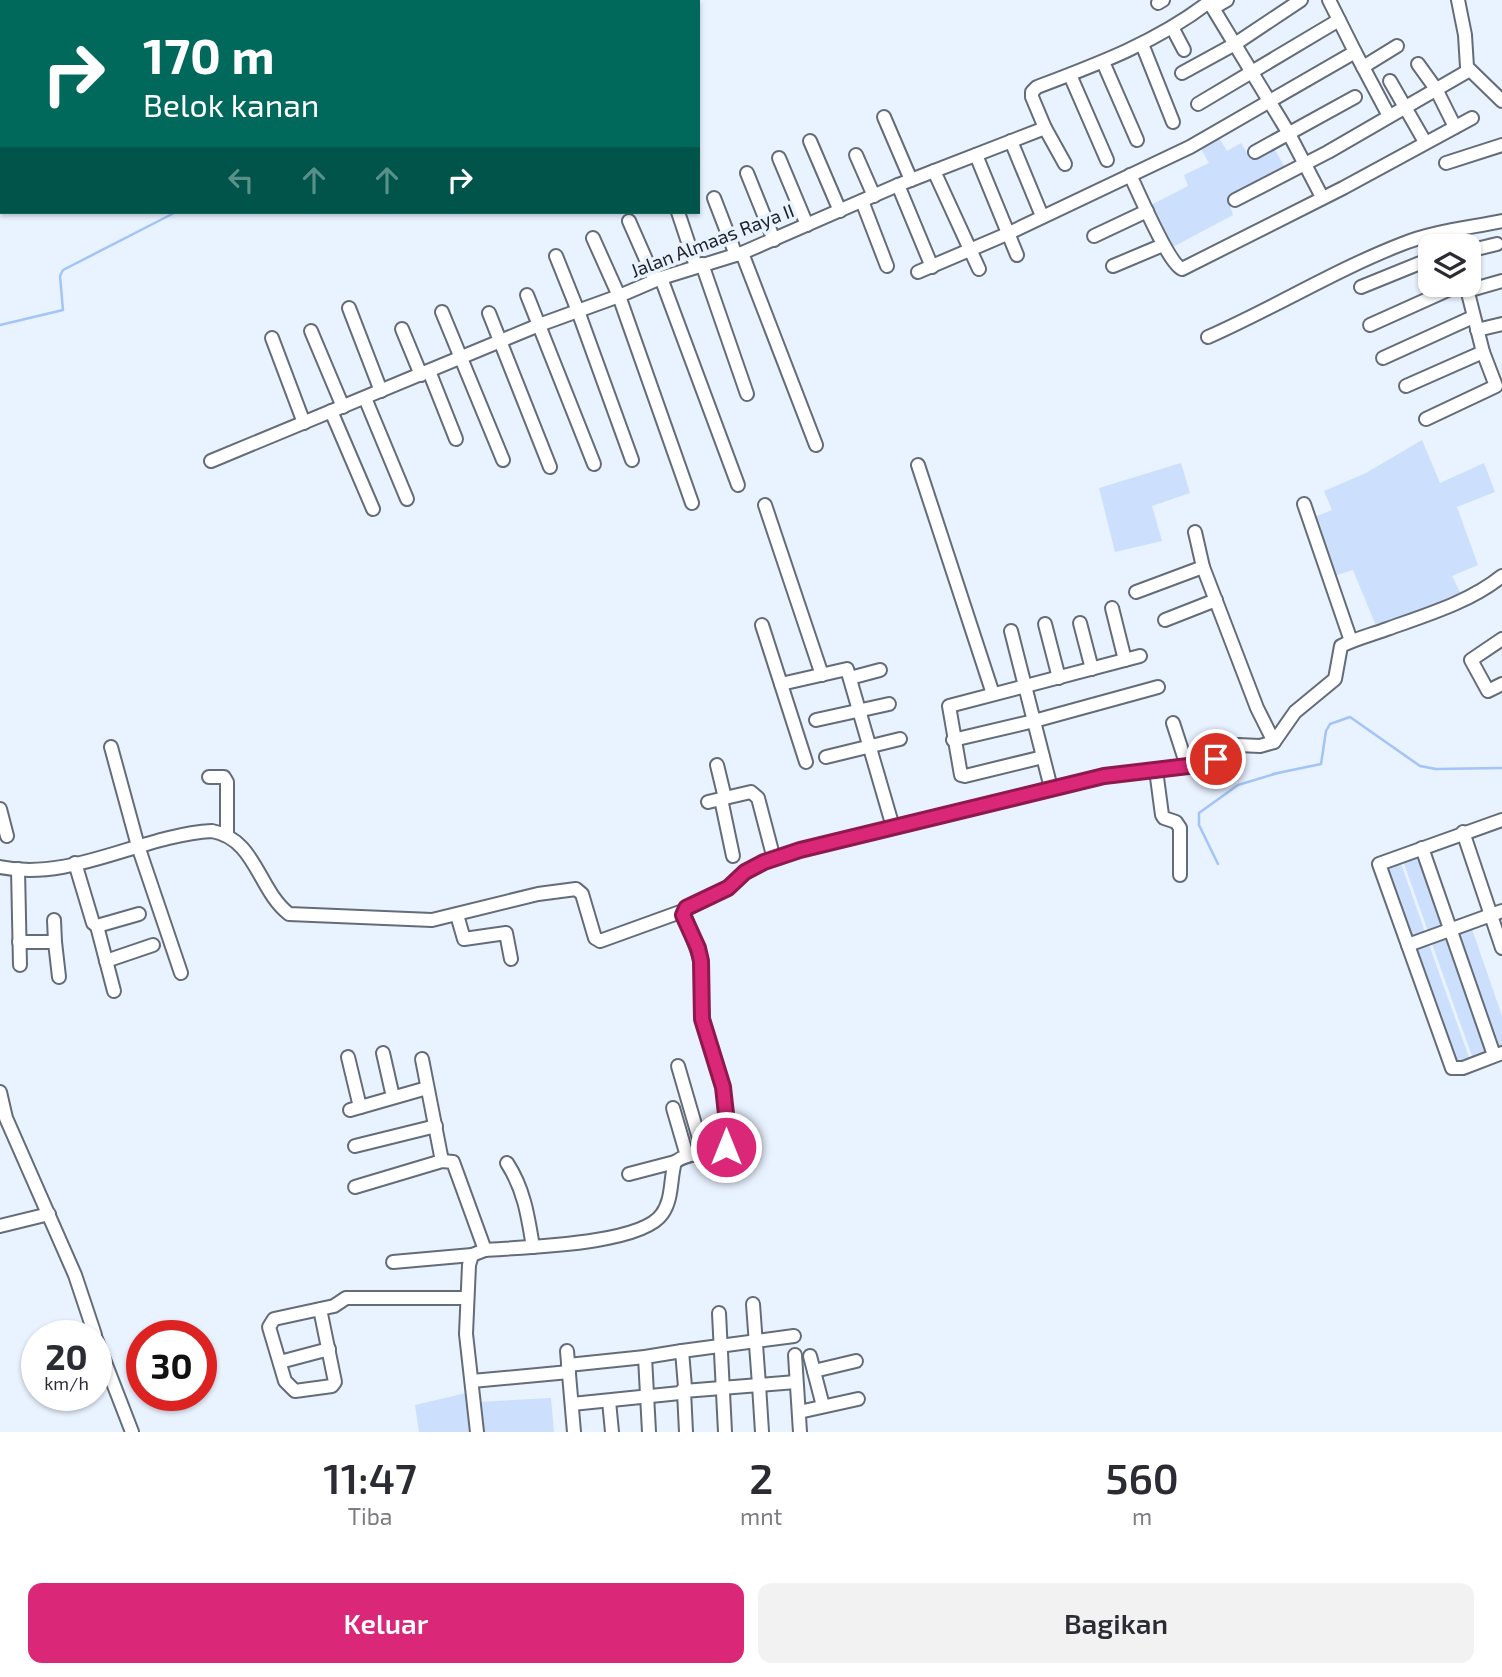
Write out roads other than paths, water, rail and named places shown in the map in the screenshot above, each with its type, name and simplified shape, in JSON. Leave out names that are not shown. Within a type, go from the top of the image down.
[{"type":"street","points":[[1065,164],[1045,128],[1032,92],[1037,87],[1103,62],[1173,29],[1210,4],[1227,0]]},
{"type":"street","points":[[1182,74],[1236,44],[1301,0]]},
{"type":"street","points":[[1329,0],[1389,116]]},
{"type":"street","points":[[1458,0],[1468,71],[1502,101]]},
{"type":"street","points":[[1210,4],[1288,132],[1322,197]]},
{"type":"street","points":[[1198,104],[1339,20]]},
{"type":"street","points":[[1173,29],[1184,50]]},
{"type":"street","points":[[1142,44],[1173,122]]},
{"type":"street","points":[[1363,67],[1397,46]]},
{"type":"street","points":[[918,272],[1007,234],[1190,147],[1356,52]]},
{"type":"street","points":[[1103,62],[1137,140]]},
{"type":"street","points":[[1418,64],[1436,89],[1455,127]]},
{"type":"street","points":[[1236,200],[1306,164],[1468,71]]},
{"type":"street","points":[[1070,75],[1107,160]]},
{"type":"street","points":[[1390,81],[1425,142]]},
{"type":"street","points":[[1255,152],[1354,97]]},
{"type":"street","points":[[884,117],[911,180]]},
{"type":"street","points":[[1130,175],[1163,245],[1176,266],[1182,269],[1343,188],[1472,118]]},
{"type":"street","name":"Jalan Almaas Raya II","points":[[211,461],[539,325],[658,279],[739,254],[898,185],[1045,128]]},
{"type":"street","points":[[810,141],[840,211]]},
{"type":"street","points":[[1011,141],[1042,216]]},
{"type":"street","points":[[1447,163],[1502,145]]},
{"type":"street","points":[[856,155],[887,266]]},
{"type":"street","points":[[976,155],[1017,255]]},
{"type":"street","points":[[779,158],[807,225]]},
{"type":"street","points":[[934,171],[979,269]]},
{"type":"street","points":[[747,173],[774,240]]},
{"type":"street","points":[[898,185],[932,267]]},
{"type":"street","points":[[714,198],[816,444]]},
{"type":"street","points":[[1094,236],[1147,211]]},
{"type":"street","points":[[679,214],[747,394]]},
{"type":"street","points":[[629,221],[658,279],[738,485]]},
{"type":"street","points":[[1208,337],[1254,318],[1322,281],[1403,244],[1422,237],[1502,221]]},
{"type":"street","points":[[593,238],[619,296],[692,503]]},
{"type":"street","points":[[1481,248],[1497,244]]},
{"type":"street","points":[[1113,266],[1163,245]]},
{"type":"street","points":[[556,256],[632,460]]},
{"type":"street","points":[[1361,287],[1418,264]]},
{"type":"street","points":[[1481,284],[1502,281]]},
{"type":"street","points":[[527,295],[594,464]]},
{"type":"street","points":[[1370,324],[1439,297]]},
{"type":"street","points":[[1426,419],[1494,388],[1497,371],[1483,352],[1467,297]]},
{"type":"street","points":[[349,308],[382,391]]},
{"type":"street","points":[[442,312],[503,460]]},
{"type":"street","points":[[489,313],[550,467]]},
{"type":"street","points":[[1382,358],[1473,317]]},
{"type":"street","points":[[1477,330],[1502,324]]},
{"type":"street","points":[[402,329],[456,439]]},
{"type":"street","points":[[311,331],[373,509]]},
{"type":"street","points":[[272,338],[304,423]]},
{"type":"street","points":[[1406,386],[1483,352]]},
{"type":"street","points":[[365,398],[407,499]]},
{"type":"street","points":[[918,466],[993,694]]},
{"type":"street","points":[[1304,504],[1351,641]]},
{"type":"street","points":[[765,505],[822,675]]},
{"type":"street","points":[[1195,532],[1203,567],[1257,708],[1274,742]]},
{"type":"street","points":[[1136,592],[1203,567]]},
{"type":"street","points":[[0,867],[38,869],[75,863],[201,831],[212,831],[227,835],[246,851],[289,914],[417,921],[443,919],[538,894],[576,888],[582,894],[597,941],[683,911],[728,888],[745,872],[800,850],[1104,776],[1205,764],[1238,745],[1260,747],[1274,742],[1295,712],[1335,680],[1341,646],[1450,606],[1501,579]]},
{"type":"street","points":[[1165,620],[1216,600]]},
{"type":"street","points":[[1112,608],[1125,660]]},
{"type":"street","points":[[1080,622],[1092,668]]},
{"type":"street","points":[[1045,624],[1059,678]]},
{"type":"street","points":[[762,625],[806,762]]},
{"type":"street","points":[[1011,631],[1051,788]]},
{"type":"street","points":[[1502,639],[1471,660],[1488,691],[1502,684]]},
{"type":"street","points":[[1043,757],[961,775],[948,706],[1140,656]]},
{"type":"street","points":[[781,684],[847,669],[893,827]]},
{"type":"street","points":[[850,678],[880,670]]},
{"type":"street","points":[[953,740],[1158,687]]},
{"type":"street","points":[[816,720],[889,704]]},
{"type":"street","points":[[1173,723],[1186,766]]},
{"type":"street","points":[[826,757],[900,739]]},
{"type":"street","points":[[111,747],[138,846],[181,973]]},
{"type":"street","points":[[717,765],[733,856]]},
{"type":"street","points":[[1156,770],[1162,815],[1176,822],[1180,828],[1180,875]]},
{"type":"street","points":[[209,777],[224,776],[227,782],[227,835]]},
{"type":"street","points":[[708,802],[751,792],[755,794],[774,859]]},
{"type":"street","points":[[0,808],[8,836]]},
{"type":"street","points":[[1422,848],[1450,930],[1498,1054],[1462,1068],[1452,1068],[1379,864],[1463,832],[1502,820]]},
{"type":"street","points":[[1463,832],[1496,913],[1502,948]]},
{"type":"street","points":[[75,863],[93,923],[97,926],[114,991]]},
{"type":"street","points":[[18,869],[20,965]]},
{"type":"street","points":[[629,1174],[728,1144],[725,1099],[704,1028],[701,961],[683,911]]},
{"type":"street","points":[[1408,946],[1496,913]]},
{"type":"street","points":[[97,926],[139,914]]},
{"type":"street","points":[[457,915],[463,939],[506,933],[512,959]]},
{"type":"street","points":[[54,920],[59,977]]},
{"type":"street","points":[[19,942],[55,942]]},
{"type":"street","points":[[106,961],[153,945]]},
{"type":"street","points":[[383,1053],[393,1097]]},
{"type":"street","points":[[348,1057],[355,1108],[427,1088]]},
{"type":"street","points":[[422,1059],[442,1161]]},
{"type":"street","points":[[677,1066],[703,1152]]},
{"type":"street","points":[[0,1092],[3,1120],[49,1214],[75,1275],[90,1320]]},
{"type":"street","points":[[393,1262],[472,1255],[485,1250],[577,1244],[603,1239],[652,1223],[665,1209],[681,1159],[673,1108]]},
{"type":"street","points":[[355,1146],[436,1126]]},
{"type":"street","points":[[355,1187],[448,1160],[456,1167],[485,1250]]},
{"type":"street","points":[[507,1163],[523,1192],[533,1247]]},
{"type":"street","points":[[0,1226],[49,1214]]},
{"type":"street","points":[[472,1255],[469,1262],[466,1334],[477,1432]]},
{"type":"street","points":[[320,1309],[335,1378],[332,1386],[295,1391],[285,1381],[269,1327],[274,1319],[338,1304],[346,1298],[467,1298]]},
{"type":"street","points":[[753,1304],[762,1432]]},
{"type":"street","points":[[719,1313],[725,1432]]},
{"type":"street","points":[[471,1381],[794,1336]]},
{"type":"street","points":[[280,1362],[329,1349]]},
{"type":"street","points":[[567,1351],[574,1432]]},
{"type":"street","points":[[682,1351],[686,1432]]},
{"type":"street","points":[[795,1355],[800,1432]]},
{"type":"street","points":[[810,1356],[823,1406]]},
{"type":"street","points":[[645,1357],[649,1432]]},
{"type":"street","points":[[814,1371],[856,1361]]},
{"type":"street","points":[[112,1379],[132,1432]]},
{"type":"street","points":[[572,1404],[722,1387],[796,1382]]},
{"type":"street","points":[[799,1412],[858,1399]]},
{"type":"street","points":[[609,1401],[612,1432]]},
{"type":"waterway","points":[[0,325],[63,310],[60,276],[63,270],[172,214]]},
{"type":"waterway","points":[[1218,864],[1199,825],[1199,813],[1238,785],[1321,764],[1326,731],[1330,724],[1350,717],[1420,766],[1436,769],[1502,768]]}]
